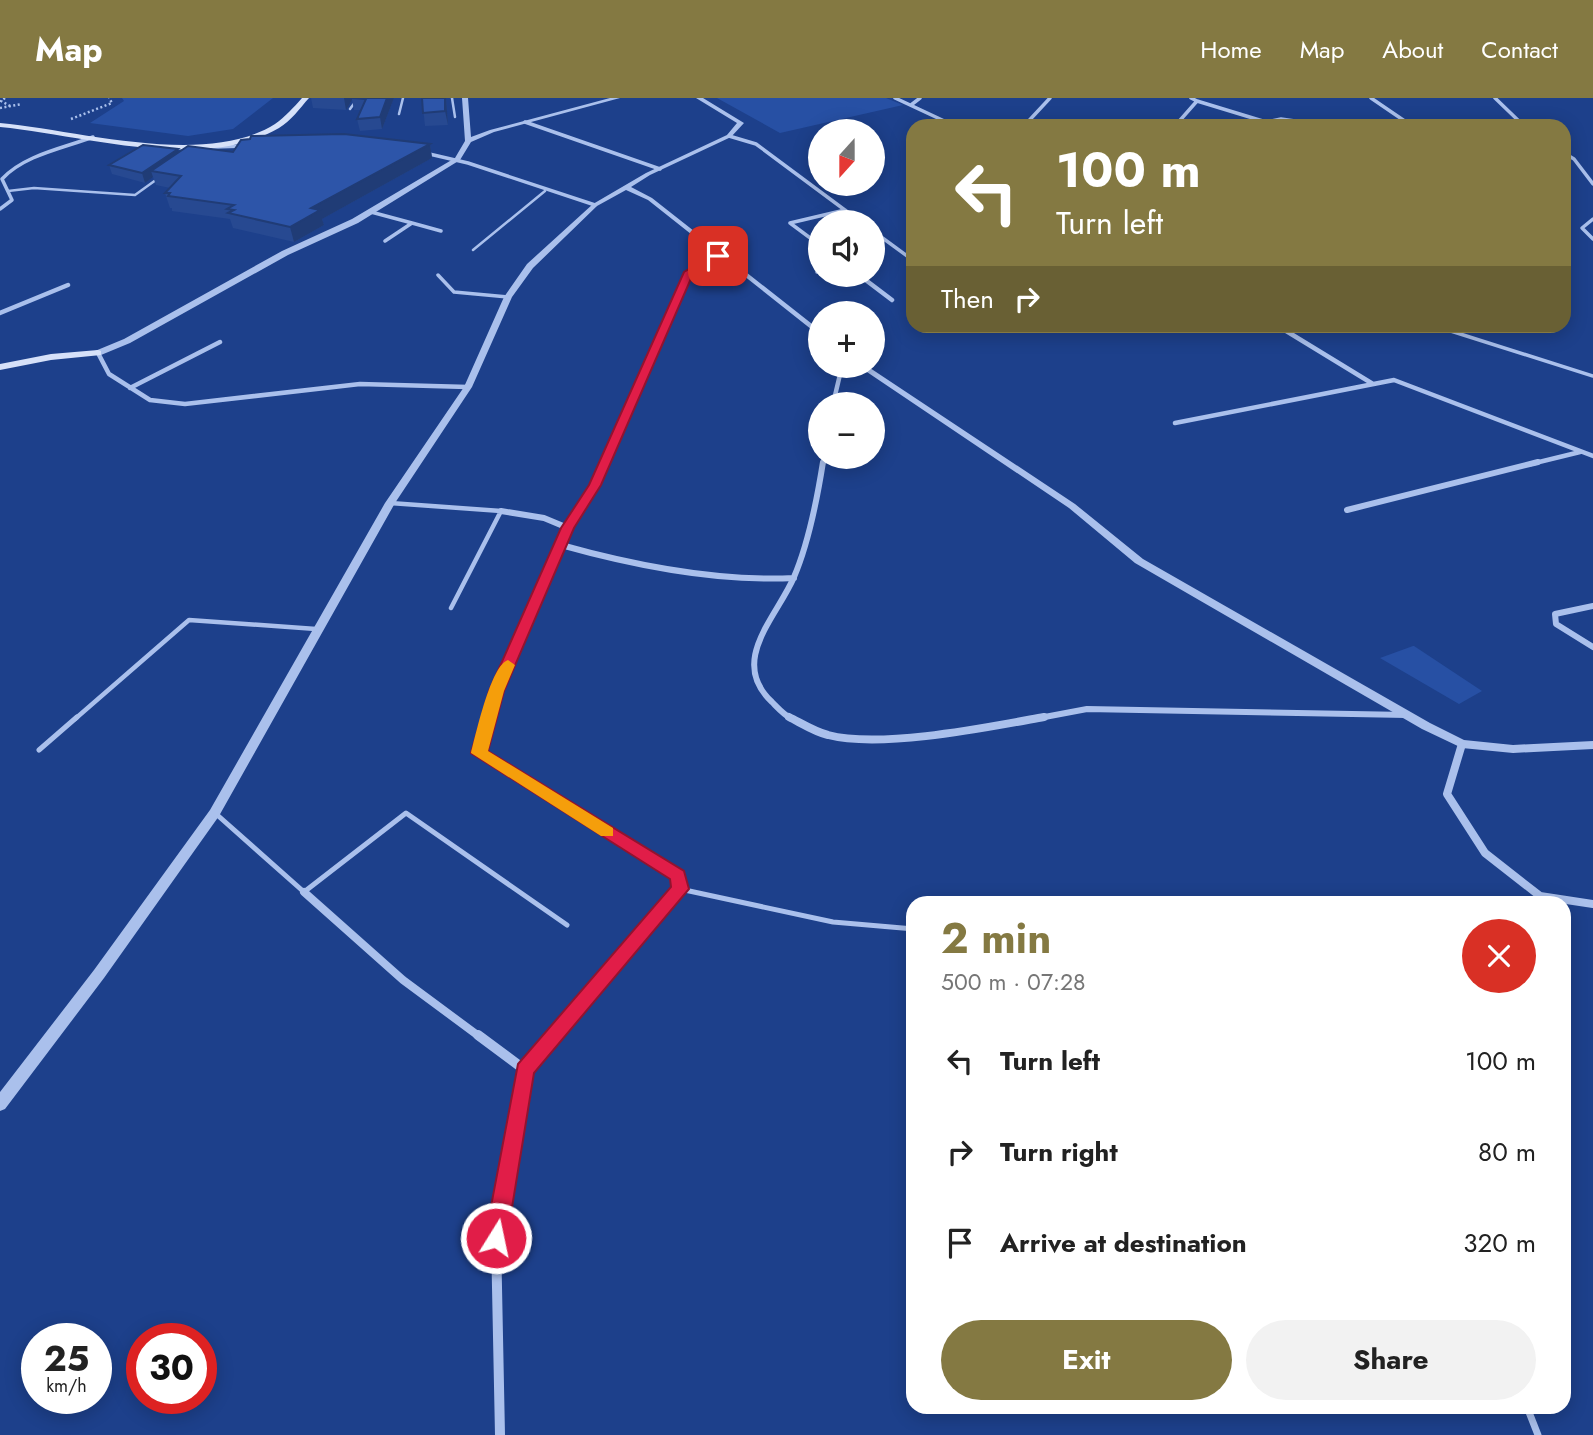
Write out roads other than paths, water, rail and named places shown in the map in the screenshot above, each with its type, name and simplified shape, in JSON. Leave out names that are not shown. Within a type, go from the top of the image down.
[{"type":"main road","points":[[0,123],[42,124],[144,140],[199,141],[259,126],[292,98]]},
{"type":"main road","points":[[0,123],[144,145],[204,146],[256,136],[272,129],[306,98]]},
{"type":"main road","points":[[0,367],[51,357],[98,353]]},
{"type":"street","points":[[465,98],[468,141],[458,159],[371,212],[285,253],[127,341],[98,353],[109,374],[150,401],[185,404],[360,384],[468,387]]},
{"type":"street","points":[[468,141],[525,122],[617,98]]},
{"type":"street","points":[[0,1104],[99,974],[215,813],[316,629],[390,503],[468,387],[508,297],[530,266],[595,205],[625,187],[729,136],[741,123],[699,98]]},
{"type":"street","points":[[895,98],[940,119]]},
{"type":"street","points":[[911,106],[920,98]]},
{"type":"street","points":[[1030,119],[1050,98]]},
{"type":"street","points":[[1371,98],[1402,119]]},
{"type":"street","points":[[1495,98],[1517,119]]},
{"type":"street","points":[[1180,119],[1194,99],[1252,119]]},
{"type":"street","points":[[525,122],[660,169]]},
{"type":"street","points":[[729,136],[756,144],[845,210]]},
{"type":"street","points":[[0,209],[12,201],[2,179],[16,166],[94,137]]},
{"type":"street","points":[[204,146],[256,146]]},
{"type":"street","points":[[420,152],[458,159],[545,191],[595,205]]},
{"type":"street","points":[[1571,157],[1593,184]]},
{"type":"street","points":[[625,187],[650,199],[718,256],[808,325]]},
{"type":"street","points":[[371,212],[441,231]]},
{"type":"street","points":[[808,219],[790,223],[808,236]]},
{"type":"street","points":[[1593,219],[1582,228],[1593,239]]},
{"type":"street","points":[[385,241],[412,223]]},
{"type":"street","points":[[885,240],[906,255]]},
{"type":"street","points":[[500,1435],[496,1238],[525,1070],[680,889],[678,876],[479,753],[496,691],[568,528],[595,485],[689,272],[718,256]]},
{"type":"street","points":[[0,313],[68,285]]},
{"type":"street","points":[[875,287],[892,300]]},
{"type":"street","points":[[1290,333],[1374,384]]},
{"type":"street","points":[[130,388],[220,342]]},
{"type":"street","points":[[881,378],[1072,506],[1139,561],[1265,636],[1462,744],[1513,749],[1593,745]]},
{"type":"street","points":[[1175,423],[1394,380],[1593,456]]},
{"type":"street","points":[[1347,510],[1581,452]]},
{"type":"street","points":[[822,469],[817,498],[794,579],[768,620],[753,661],[760,691],[787,716],[828,735],[871,739],[971,730],[1087,709],[1408,715]]},
{"type":"street","points":[[501,511],[544,518],[568,528]]},
{"type":"street","points":[[561,545],[623,562],[755,580],[794,579]]},
{"type":"street","points":[[1593,606],[1555,614],[1556,624],[1593,647]]},
{"type":"street","points":[[1462,744],[1447,794],[1485,853],[1540,896]]},
{"type":"street","points":[[304,892],[403,980],[525,1070]]},
{"type":"street","points":[[1571,901],[1593,904]]},
{"type":"lane","points":[[349,109],[358,98]]},
{"type":"lane","points":[[399,114],[403,98]]},
{"type":"lane","points":[[452,98],[455,117]]},
{"type":"lane","points":[[192,155],[204,146]]},
{"type":"lane","points":[[8,191],[34,188],[135,195],[169,171]]},
{"type":"lane","points":[[473,250],[545,191]]},
{"type":"lane","points":[[438,275],[454,292],[508,297]]},
{"type":"lane","points":[[1457,333],[1593,376]]},
{"type":"lane","points":[[390,503],[501,511],[450,608]]},
{"type":"lane","points":[[39,750],[189,620],[316,629]]},
{"type":"lane","points":[[215,813],[304,892],[406,813],[567,925]]},
{"type":"lane","points":[[680,889],[833,922],[906,928]]},
{"type":"lane","points":[[1530,1414],[1538,1435]]}]
